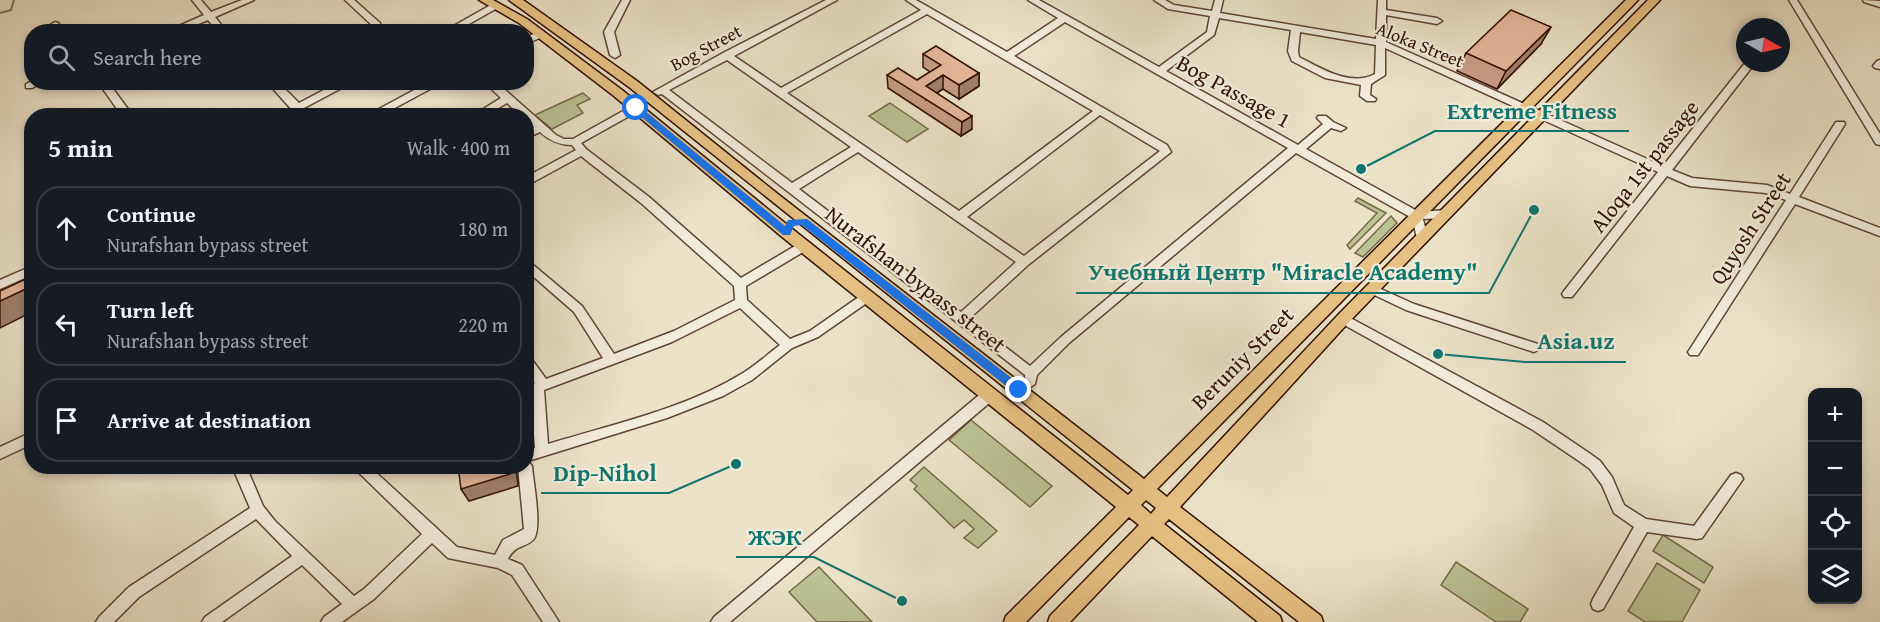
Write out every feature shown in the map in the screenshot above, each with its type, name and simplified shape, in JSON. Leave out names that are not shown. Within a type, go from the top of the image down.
[{"type":"main road","name":"Nurafshan bypass street","points":[[515,0],[633,84],[1314,622]]},
{"type":"main road","name":"Beruniy Street","points":[[1013,622],[1632,0]]},
{"type":"main road","name":"Beruniy Street","points":[[1057,622],[1152,525],[1343,319],[1654,0]]},
{"type":"main road","name":"Nurafshan bypass street","points":[[491,2],[525,24]]},
{"type":"main road","name":"Nurafshan bypass street","points":[[534,30],[636,108],[786,232],[1273,622]]},
{"type":"main road","points":[[786,232],[791,223],[804,221]]},
{"type":"main road","points":[[920,340],[935,338],[938,332],[937,326]]},
{"type":"street","points":[[196,0],[216,24]]},
{"type":"street","points":[[188,24],[250,0]]},
{"type":"street","points":[[349,0],[376,24]]},
{"type":"street","points":[[615,55],[609,32],[626,0]]},
{"type":"street","name":"Bog Street","points":[[791,189],[661,91],[833,0]]},
{"type":"street","points":[[910,0],[1163,147],[1166,152],[1024,262],[960,320]]},
{"type":"street","name":"Bog Passage 1","points":[[1032,0],[1418,216]]},
{"type":"street","name":"Aloka Street","points":[[1158,0],[1171,7],[1382,43],[1690,182],[1756,187],[1880,232]]},
{"type":"street","points":[[1159,72],[1210,33],[1219,0]]},
{"type":"street","points":[[1296,28],[1293,51],[1295,59],[1328,76],[1366,83],[1380,75],[1382,0]]},
{"type":"street","points":[[1793,0],[1880,142]]},
{"type":"street","points":[[1868,0],[1880,4]]},
{"type":"street","points":[[459,24],[491,2]]},
{"type":"street","points":[[780,93],[927,10]]},
{"type":"street","points":[[1382,12],[1437,21]]},
{"type":"street","points":[[1006,57],[1065,18]]},
{"type":"street","points":[[534,37],[541,34]]},
{"type":"street","points":[[726,55],[1024,262]]},
{"type":"street","name":"Aloqa 1st passage","points":[[1568,294],[1743,72]]},
{"type":"street","points":[[1366,83],[1365,96],[1371,99]]},
{"type":"street","points":[[109,90],[122,108]]},
{"type":"street","points":[[279,90],[296,108],[332,90]]},
{"type":"street","points":[[387,108],[422,90]]},
{"type":"street","points":[[497,90],[517,108]]},
{"type":"street","points":[[491,108],[507,99]]},
{"type":"street","points":[[534,176],[636,108]]},
{"type":"street","points":[[958,217],[1099,111]]},
{"type":"street","points":[[1019,390],[1031,380],[1031,373],[1065,340],[1297,149],[1325,121],[1341,128]]},
{"type":"street","points":[[534,123],[556,140],[578,146],[645,200],[740,284],[741,302],[788,345]]},
{"type":"street","name":"Quyosh Street","points":[[1694,352],[1840,124]]},
{"type":"street","points":[[534,131],[540,128]]},
{"type":"street","points":[[859,147],[791,189],[1031,373]]},
{"type":"street","points":[[1422,239],[1418,216],[1446,214]]},
{"type":"street","points":[[740,284],[804,246]]},
{"type":"street","points":[[534,273],[578,309],[612,361]]},
{"type":"street","points":[[0,285],[24,274]]},
{"type":"street","points":[[1372,290],[1410,307],[1534,347]]},
{"type":"street","points":[[534,454],[667,413],[718,392],[748,376],[788,345],[814,334],[867,297]]},
{"type":"street","points":[[542,451],[536,388],[660,342],[741,302]]},
{"type":"street","points":[[1343,319],[1538,426],[1584,457],[1595,465],[1607,481],[1619,509],[1643,525],[1697,533],[1736,479]]},
{"type":"street","points":[[719,622],[989,395]]},
{"type":"street","points":[[0,453],[24,441]]},
{"type":"street","points":[[242,474],[258,510],[302,558],[353,605]]},
{"type":"street","points":[[368,474],[453,553],[499,562],[517,570],[551,622]]},
{"type":"street","points":[[499,562],[508,545],[528,535],[531,529],[526,474]]},
{"type":"street","points":[[104,622],[134,592],[258,510]]},
{"type":"street","points":[[1598,604],[1643,525]]},
{"type":"street","points":[[329,622],[369,594],[432,534]]},
{"type":"street","points":[[210,622],[302,558]]},
{"type":"green space","points":[[583,93],[590,99],[577,105],[583,113],[552,129],[535,115]]},
{"type":"green space","points":[[890,103],[928,129],[907,142],[869,116]]},
{"type":"green space","points":[[1358,198],[1386,213],[1350,249],[1347,245],[1377,213],[1355,201]]},
{"type":"green space","points":[[1391,216],[1397,223],[1363,257],[1355,253]]},
{"type":"green space","points":[[971,420],[1052,486],[1030,507],[949,440]]},
{"type":"green space","points":[[924,467],[997,531],[978,548],[964,538],[974,529],[964,520],[954,528],[914,489],[917,486],[910,480]]},
{"type":"green space","points":[[1663,535],[1713,567],[1704,583],[1653,551]]},
{"type":"green space","points":[[1456,562],[1528,609],[1520,622],[1496,622],[1441,585]]},
{"type":"green space","points":[[1657,563],[1700,590],[1682,622],[1645,622],[1628,611]]},
{"type":"green space","points":[[819,567],[872,622],[817,622],[789,592]]},
{"type":"building","points":[[1511,10],[1551,27],[1506,71],[1466,53]]},
{"type":"building","points":[[936,46],[979,73],[959,85],[943,75],[926,86],[972,116],[962,122],[887,75],[898,68],[917,80],[941,65],[923,54]]},
{"type":"building","points":[[24,280],[24,290],[0,301],[0,291]]},
{"type":"building","points":[[459,474],[510,474],[461,489]]},
{"type":"waterway","points":[[0,13],[11,10],[14,0]]},
{"type":"place","name":"Extreme Fitness","points":[[1361,169]]},
{"type":"place","name":"Учебный Центр \"Miracle Academy\"","points":[[1534,210]]},
{"type":"place","name":"Asia.uz","points":[[1438,354]]},
{"type":"place","name":"Dip-Nihol","points":[[736,464]]},
{"type":"place","name":"ЖЭК","points":[[902,601]]},
{"type":"route","points":[[636,108],[786,232],[791,223],[804,221],[1019,390]]}]
